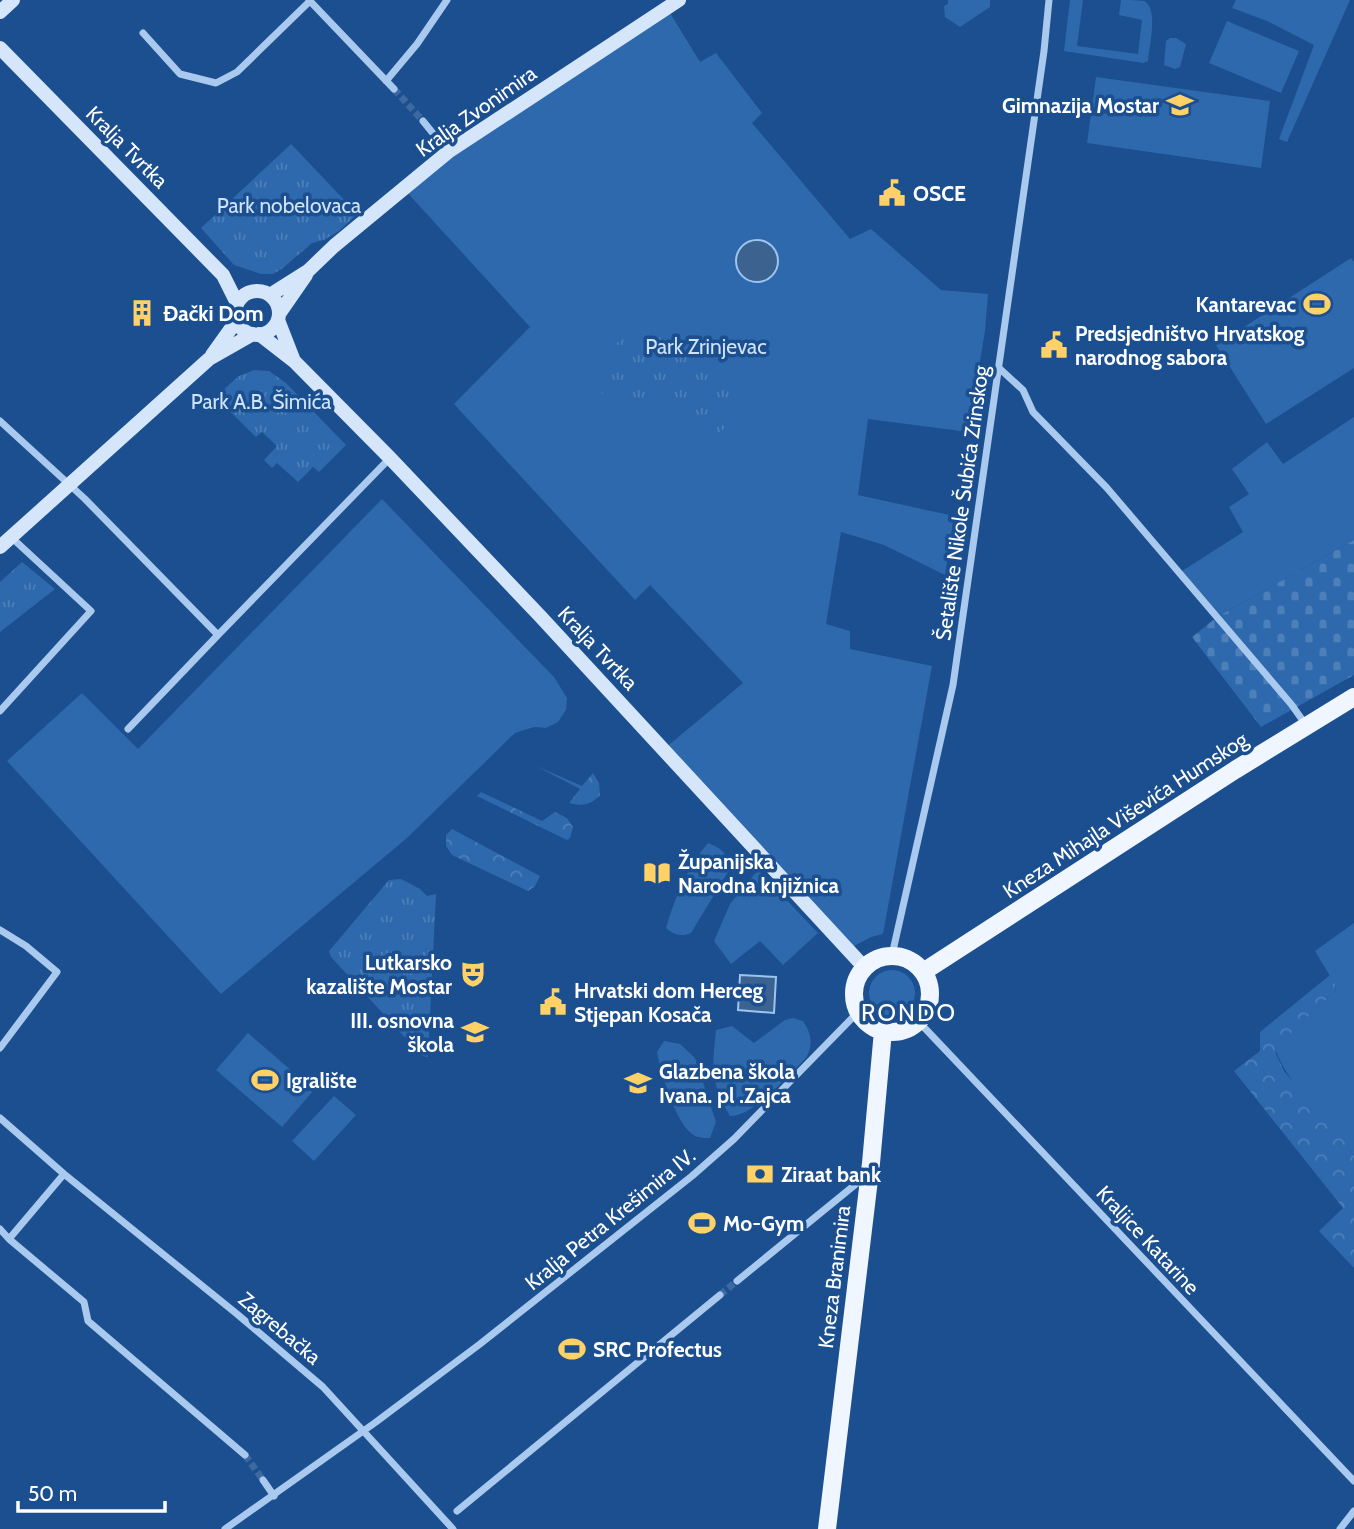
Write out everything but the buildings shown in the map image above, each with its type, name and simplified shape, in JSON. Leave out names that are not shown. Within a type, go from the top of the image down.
[{"type":"main road","points":[[0,12],[13,0]]},
{"type":"main road","name":"Kralja Zvonimira","points":[[279,317],[308,271],[334,246],[449,152],[679,0]]},
{"type":"main road","name":"Kralja Tvrtka","points":[[0,48],[223,275],[237,303]]},
{"type":"main road","name":"Kralja Zvonimira","points":[[263,293],[308,271]]},
{"type":"main road","name":"Kralja Tvrtka","points":[[223,275],[263,293]]},
{"type":"main road","points":[[209,359],[256,334],[272,329],[279,317],[277,303],[263,293],[245,295],[237,303],[235,312],[244,330],[256,334]]},
{"type":"main road","name":"Kralja Tvrtka","points":[[279,317],[295,362]]},
{"type":"main road","points":[[6,542],[209,359],[237,320]]},
{"type":"main road","name":"Kralja Tvrtka","points":[[256,334],[295,362],[390,458],[864,967]]},
{"type":"main road","name":"Kneza Mihajla Viševića Humskog","points":[[923,972],[1306,726],[1354,698]]},
{"type":"main road","points":[[892,956],[910,960],[923,972],[928,980],[930,998],[924,1015],[918,1021],[898,1031],[883,1031],[869,1024],[858,1012],[855,984],[864,967],[872,961],[892,956]]},
{"type":"main road","name":"Kneza Branimira","points":[[827,1529],[883,1031]]},
{"type":"street","points":[[143,33],[180,74],[216,82],[237,72],[310,0],[394,89]]},
{"type":"street","points":[[386,81],[447,0]]},
{"type":"street","name":"Šetalište Nikole Šubića Zrinskog","points":[[892,956],[953,685],[1044,51],[1049,0]]},
{"type":"street","points":[[423,121],[449,152]]},
{"type":"street","points":[[999,368],[1023,390],[1033,412],[1107,488],[1291,704],[1306,726]]},
{"type":"street","points":[[0,421],[70,485],[218,635]]},
{"type":"street","points":[[128,729],[390,458]]},
{"type":"street","points":[[0,711],[91,611],[6,542]]},
{"type":"street","points":[[0,930],[26,946],[57,972],[0,1048]]},
{"type":"street","name":"Kralja Petra Krešimira IV.","points":[[225,1529],[274,1496],[536,1301],[692,1176],[734,1139],[858,1012]]},
{"type":"street","name":"Kraljice Katarine","points":[[918,1021],[1354,1481]]},
{"type":"street","name":"Zagrebačka","points":[[0,1118],[323,1387],[453,1529]]},
{"type":"street","points":[[737,1281],[869,1172]]},
{"type":"street","points":[[9,1239],[65,1174]]},
{"type":"street","points":[[0,1229],[84,1302],[88,1321],[245,1455]]},
{"type":"street","points":[[457,1511],[720,1295]]},
{"type":"street","points":[[263,1480],[274,1496]]},
{"type":"street","points":[[1340,1529],[1354,1511]]},
{"type":"green space","points":[[948,0],[990,0],[990,7],[960,27],[945,17],[944,6],[948,4]]},
{"type":"green space","points":[[1070,0],[1083,0],[1077,46],[1138,54],[1142,20],[1119,15],[1121,0],[1144,1],[1149,5],[1152,19],[1148,61],[1143,63],[1064,51]]},
{"type":"green space","points":[[1236,0],[1350,0],[1287,142],[1279,139],[1314,45],[1267,21],[1232,8]]},
{"type":"green space","name":"Park Zrinjevac","points":[[667,8],[700,62],[716,53],[762,113],[752,123],[850,239],[871,229],[941,290],[988,294],[985,331],[968,432],[868,419],[858,495],[954,516],[945,575],[884,545],[841,532],[826,624],[850,631],[850,649],[932,666],[883,934],[854,946],[664,749],[743,683],[650,585],[635,600],[454,404],[530,327],[404,189]]},
{"type":"green space","points":[[1227,21],[1299,51],[1281,93],[1209,63]]},
{"type":"green space","points":[[1176,38],[1186,44],[1180,67],[1175,69],[1164,65],[1166,41]]},
{"type":"green space","points":[[1096,77],[1270,101],[1261,168],[1087,143]]},
{"type":"green space","name":"Park nobelovaca","points":[[291,144],[356,215],[339,231],[324,240],[312,243],[273,274],[261,274],[234,265],[201,228]]},
{"type":"green space","name":"Kantarevac","points":[[1351,258],[1354,262],[1354,368],[1266,424],[1216,345]]},
{"type":"green space","points":[[653,332],[704,368],[729,392],[735,403],[736,413],[715,437],[700,438],[691,417],[676,401],[663,399],[645,409],[618,404],[604,396],[599,380],[608,354],[626,335]]},
{"type":"green space","name":"Park A.B. Šimića","points":[[254,370],[269,371],[286,383],[346,445],[319,472],[313,467],[298,482],[277,463],[272,468],[264,460],[277,446],[262,432],[256,437],[215,397],[239,376]]},
{"type":"green space","points":[[1354,417],[1354,540],[1217,617],[1179,573],[1243,532],[1229,507],[1249,494],[1232,469],[1267,442],[1283,464]]},
{"type":"green space","points":[[382,499],[554,677],[567,698],[566,710],[558,722],[546,728],[534,727],[515,733],[407,838],[221,994],[7,761],[82,693],[138,749]]},
{"type":"green space","points":[[1354,540],[1354,675],[1261,727],[1192,637],[1217,617]]},
{"type":"green space","points":[[22,562],[55,589],[0,632],[0,582]]},
{"type":"green space","points":[[536,766],[582,786],[593,773],[599,783],[600,795],[586,804],[569,803],[580,789]]},
{"type":"green space","points":[[481,792],[542,821],[555,812],[567,818],[573,827],[570,838],[567,840],[477,796]]},
{"type":"green space","points":[[452,829],[540,876],[535,886],[528,891],[452,855],[446,846],[446,835]]},
{"type":"green space","points":[[708,843],[723,852],[731,867],[691,933],[674,934],[666,928],[673,906],[688,872]]},
{"type":"green space","points":[[758,870],[818,933],[783,965],[760,941],[731,964],[714,941],[730,904]]},
{"type":"green space","points":[[401,879],[427,896],[436,894],[428,1057],[422,1056],[331,957],[329,951],[389,880]]},
{"type":"green space","points":[[1354,923],[1354,1156],[1285,1070],[1276,1046],[1335,991],[1336,986],[1315,951]]},
{"type":"green space","name":"RONDO","points":[[892,970],[908,977],[915,993],[908,1009],[892,1016],[876,1009],[869,993],[876,977]]},
{"type":"green space","points":[[1330,975],[1336,986],[1335,991],[1277,1046],[1276,1054],[1284,1071],[1354,1156],[1354,1268],[1319,1231],[1343,1208],[1234,1071],[1260,1051],[1260,1032]]},
{"type":"green space","points":[[793,1018],[803,1021],[810,1034],[811,1043],[806,1058],[760,1102],[740,1114],[730,1116],[714,1074],[716,1030],[732,1026],[754,1043],[785,1020]]},
{"type":"green space","name":"Igralište","points":[[248,1033],[314,1090],[282,1127],[216,1070]]},
{"type":"green space","points":[[664,1041],[680,1044],[695,1058],[716,1122],[710,1138],[698,1137],[690,1132],[677,1113],[657,1052]]},
{"type":"green space","points":[[334,1096],[356,1115],[314,1161],[292,1141]]},
{"type":"shaded area","points":[[757,240],[772,246],[778,261],[772,276],[757,282],[742,276],[736,261],[742,246]]},
{"type":"shaded area","points":[[740,975],[776,977],[774,1013],[738,1010]]},
{"type":"tunnel","points":[[394,89],[423,121]]},
{"type":"tunnel","points":[[720,1295],[737,1281]]},
{"type":"tunnel","points":[[245,1455],[263,1480]]},
{"type":"place","name":"Gimnazija Mostar","points":[[1180,105]]},
{"type":"place","name":"OSCE","points":[[892,193]]},
{"type":"place","name":"Kantarevac","points":[[1317,304]]},
{"type":"place","name":"Đački Dom","points":[[142,313]]},
{"type":"place","name":"Predsjedništvo Hrvatskog narodnog sabora","points":[[1054,345]]},
{"type":"place","name":"Županijska Narodna knjižnica","points":[[657,873]]},
{"type":"place","name":"Lutkarsko kazalište Mostar","points":[[473,974]]},
{"type":"place","name":"Hrvatski dom Herceg Stjepan Kosača","points":[[553,1002]]},
{"type":"place","name":"III. osnovna škola","points":[[475,1032]]},
{"type":"place","name":"Igralište","points":[[265,1080]]},
{"type":"place","name":"Glazbena škola Ivana. pl .Zajca","points":[[638,1083]]},
{"type":"place","name":"Ziraat bank","points":[[760,1174]]},
{"type":"place","name":"Mo-Gym","points":[[702,1223]]},
{"type":"place","name":"SRC Profectus","points":[[572,1349]]},
{"type":"district","name":"RONDO","points":[[909,1012]]}]
